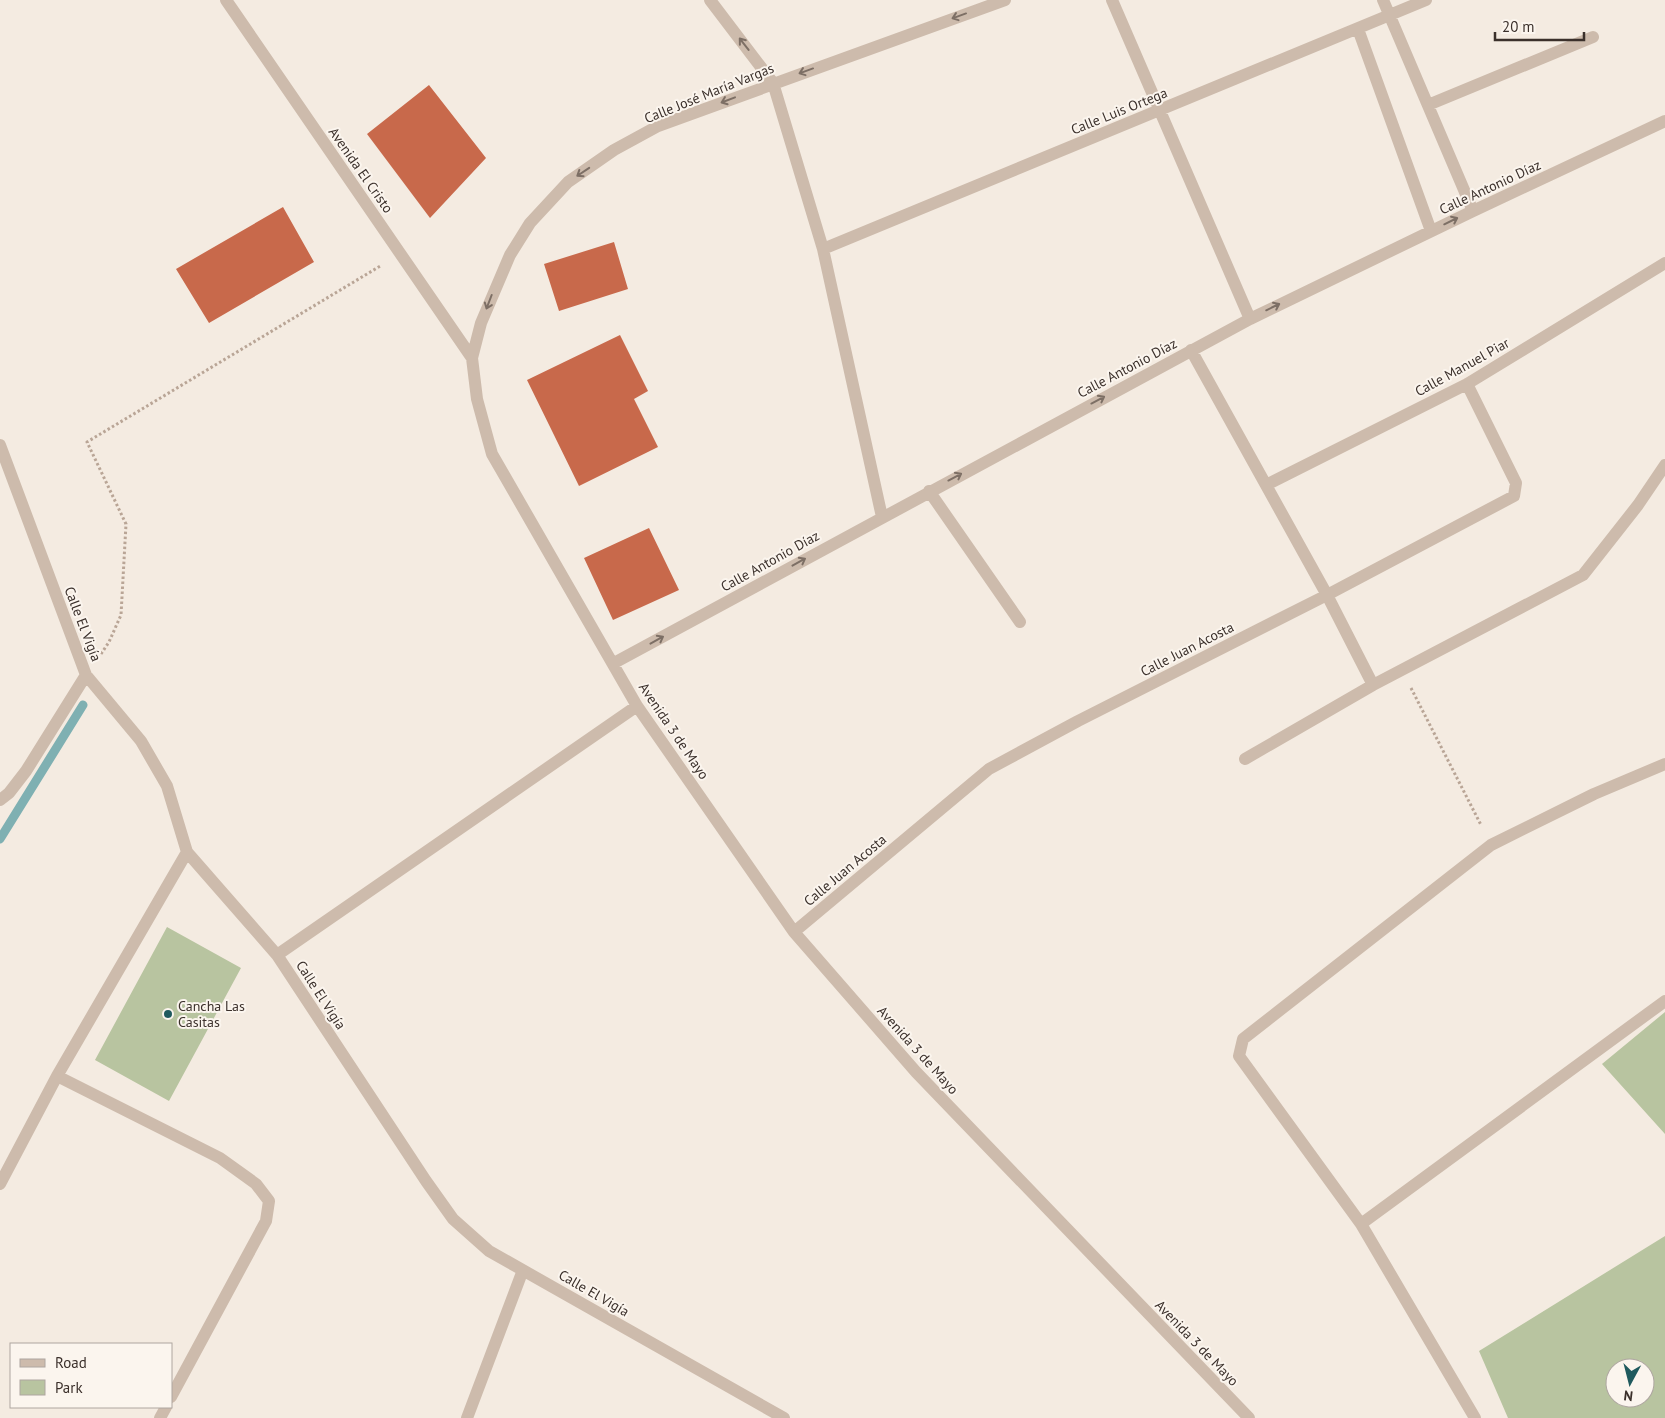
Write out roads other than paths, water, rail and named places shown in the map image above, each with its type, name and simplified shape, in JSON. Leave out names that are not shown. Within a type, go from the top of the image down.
[{"type":"street","name":"Avenida El Cristo","points":[[226,0],[472,358]]},
{"type":"street","points":[[710,0],[773,83],[823,249],[882,517]]},
{"type":"street","name":"Calle José María Vargas","points":[[472,358],[481,323],[510,254],[530,223],[568,182],[614,150],[658,126],[1005,0]]},
{"type":"street","points":[[1112,0],[1250,318]]},
{"type":"street","points":[[1383,0],[1473,210]]},
{"type":"street","name":"Calle Luis Ortega","points":[[823,249],[1426,0]]},
{"type":"street","points":[[1358,29],[1431,231]]},
{"type":"street","points":[[1428,105],[1593,37]]},
{"type":"street","name":"Calle Antonio Díaz","points":[[614,663],[1250,318],[1473,210],[1665,121]]},
{"type":"street","name":"Calle Manuel Piar","points":[[1266,485],[1466,384],[1665,263]]},
{"type":"street","points":[[1191,350],[1327,595],[1373,685]]},
{"type":"street","name":"Avenida 3 de Mayo","points":[[472,358],[477,399],[492,454],[614,663],[637,706],[794,932],[916,1072],[1249,1418]]},
{"type":"street","name":"Calle Juan Acosta","points":[[794,932],[989,770],[1078,721],[1327,595],[1514,496],[1516,484],[1466,384]]},
{"type":"street","name":"Calle El Vigía","points":[[0,445],[86,674],[141,741],[167,786],[187,852],[277,955],[453,1219],[489,1251],[784,1418]]},
{"type":"street","points":[[1245,759],[1373,685],[1583,575],[1638,505],[1665,464]]},
{"type":"street","points":[[929,492],[1020,622]]},
{"type":"street","points":[[0,800],[9,793],[26,771],[86,674]]},
{"type":"street","points":[[277,955],[637,706]]},
{"type":"street","points":[[1475,1418],[1362,1224],[1238,1056],[1243,1039],[1491,845],[1594,794],[1665,764]]},
{"type":"street","points":[[0,1184],[57,1076],[187,852]]},
{"type":"street","points":[[1362,1224],[1665,1001]]},
{"type":"street","points":[[57,1076],[220,1158],[256,1184],[269,1201],[266,1221],[172,1395]]},
{"type":"street","points":[[467,1418],[523,1270]]},
{"type":"waterway","points":[[0,839],[83,705]]},
{"type":"place","name":"Cancha Las Casitas","points":[[168,1014]]}]
